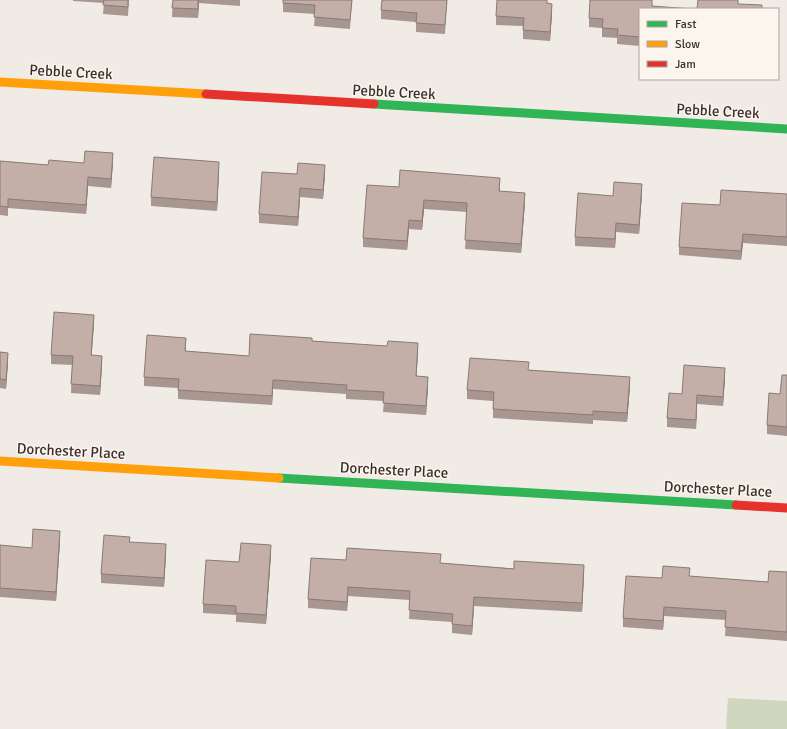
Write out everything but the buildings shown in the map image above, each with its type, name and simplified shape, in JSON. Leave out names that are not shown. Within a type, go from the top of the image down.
[{"type":"street","name":"Pebble Creek","points":[[0,82],[787,129]]},
{"type":"street","name":"Dorchester Place","points":[[0,461],[787,508]]},
{"type":"green space","points":[[728,698],[787,701],[787,729],[726,729]]},
{"type":"traffic: fast","points":[[374,104],[787,129]]},
{"type":"traffic: fast","points":[[279,478],[736,505]]},
{"type":"traffic: slow","points":[[0,82],[206,94]]},
{"type":"traffic: slow","points":[[0,461],[279,478]]},
{"type":"traffic: jam","points":[[206,94],[374,104]]},
{"type":"traffic: jam","points":[[736,505],[787,508]]}]
